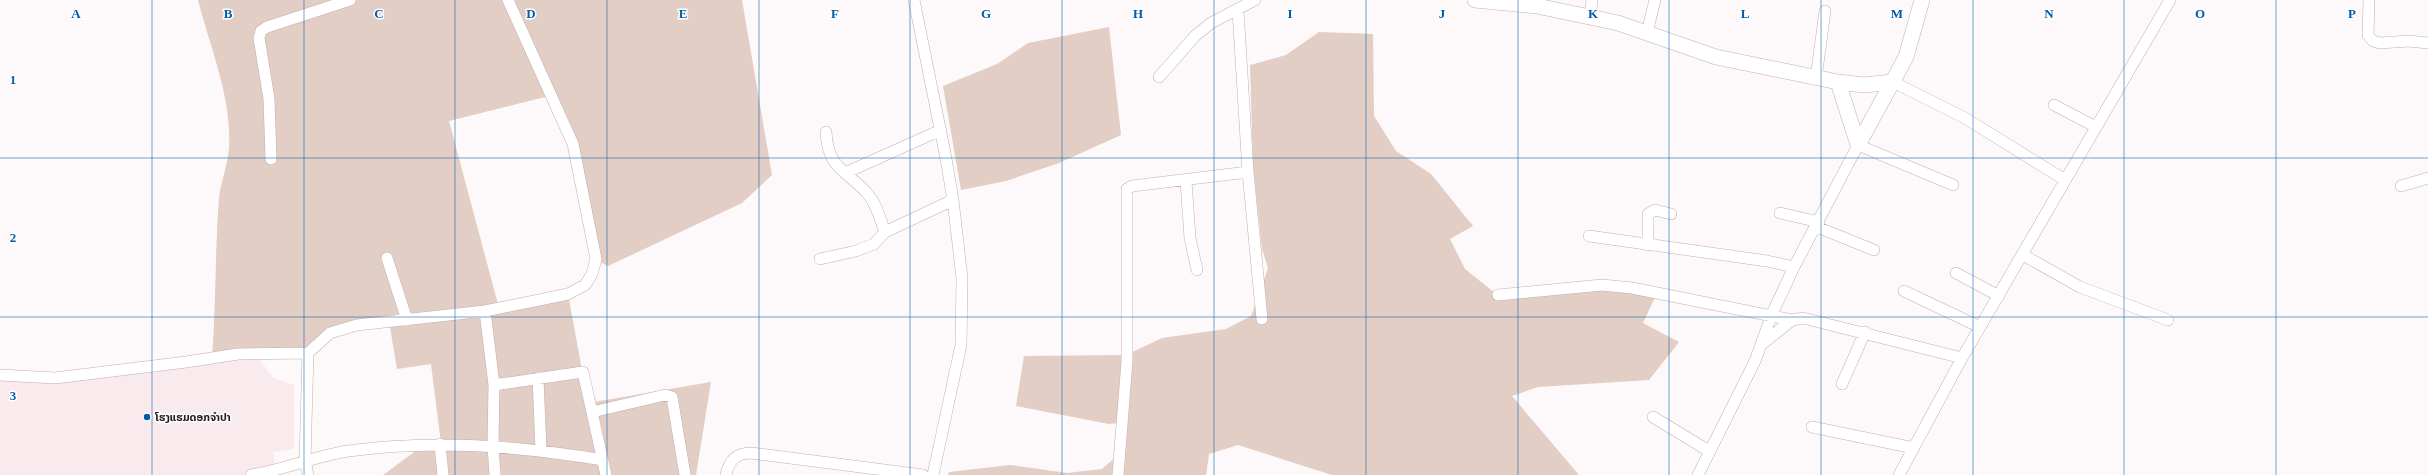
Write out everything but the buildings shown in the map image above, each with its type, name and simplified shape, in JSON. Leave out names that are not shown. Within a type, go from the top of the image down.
[{"type":"street","points":[[271,159],[270,99],[259,38],[261,31],[267,27],[350,0]]},
{"type":"street","points":[[0,375],[55,378],[238,354],[308,353],[330,333],[357,325],[485,311],[568,294],[585,285],[592,274],[596,259],[573,144],[508,0]]},
{"type":"street","points":[[914,0],[954,200],[962,278],[961,345],[933,475]]},
{"type":"street","points":[[1159,76],[1195,36],[1211,23],[1238,10],[1254,0]]},
{"type":"street","points":[[1475,0],[1537,3],[1618,23],[1716,57],[1816,78],[1864,85],[1892,82],[1965,118],[2065,180]]},
{"type":"street","points":[[1590,17],[1592,0]]},
{"type":"street","points":[[1647,33],[1655,0]]},
{"type":"street","points":[[1698,475],[1762,344],[1772,314],[1794,267],[1818,224],[1835,186],[1906,57],[1922,0]]},
{"type":"street","points":[[1899,475],[1962,358],[2170,0]]},
{"type":"street","points":[[2370,0],[2368,35],[2373,40],[2380,43],[2409,41],[2428,43]]},
{"type":"street","points":[[1238,10],[1248,172],[1262,319]]},
{"type":"street","points":[[1816,78],[1825,11]]},
{"type":"street","points":[[1838,82],[1858,145],[1953,185]]},
{"type":"street","points":[[2054,106],[2096,127]]},
{"type":"street","points":[[845,173],[941,130]]},
{"type":"street","points":[[826,132],[827,149],[832,160],[868,194],[875,204],[885,232]]},
{"type":"street","points":[[1118,475],[1127,361],[1125,193],[1132,186],[1186,181],[1248,172]]},
{"type":"street","points":[[2401,186],[2428,178]]},
{"type":"street","points":[[1186,181],[1190,238],[1196,270]]},
{"type":"street","points":[[820,259],[856,251],[874,244],[885,232],[954,200]]},
{"type":"street","points":[[1648,245],[1648,214],[1655,210],[1671,214]]},
{"type":"street","points":[[1780,213],[1818,224],[1874,250]]},
{"type":"street","points":[[1589,236],[1768,261],[1794,267]]},
{"type":"street","points":[[2023,255],[2080,287],[2168,320]]},
{"type":"street","points":[[387,258],[408,320]]},
{"type":"street","points":[[1956,273],[1999,296]]},
{"type":"street","points":[[1498,295],[1602,285],[1632,288],[1772,314],[1792,320],[1803,318],[1865,332],[1962,358]]},
{"type":"street","points":[[1904,291],[1980,328]]},
{"type":"street","points":[[485,311],[494,385],[493,446],[496,475]]},
{"type":"street","points":[[1762,344],[1792,320]]},
{"type":"street","points":[[1842,384],[1865,332]]},
{"type":"street","points":[[308,353],[305,460],[308,475]]},
{"type":"street","points":[[494,385],[583,372],[606,475]]},
{"type":"street","points":[[538,378],[541,450]]},
{"type":"street","points":[[592,412],[665,395],[672,398],[685,475]]},
{"type":"street","points":[[1653,417],[1709,451]]},
{"type":"street","points":[[1812,427],[1914,448]]},
{"type":"street","points":[[440,444],[443,475]]},
{"type":"street","points":[[250,475],[305,460],[349,451],[440,444],[541,450],[603,460]]},
{"type":"street","points":[[726,475],[728,465],[734,458],[742,453],[751,453],[923,475]]},
{"type":"shaded area","points":[[198,0],[742,0],[772,175],[742,203],[608,266],[594,259],[572,144],[549,96],[449,121],[499,308],[568,294],[588,403],[711,382],[696,475],[383,475],[421,447],[441,443],[431,364],[397,369],[389,321],[357,325],[305,352],[212,358],[219,198],[229,148],[229,129],[224,92]]},
{"type":"shaded area","points":[[1109,27],[1121,135],[1059,163],[1006,181],[961,190],[943,86],[997,64],[1028,43]]},
{"type":"shaded area","points":[[1319,32],[1373,34],[1374,116],[1396,151],[1431,174],[1473,226],[1450,239],[1465,269],[1495,293],[1588,286],[1657,293],[1643,323],[1679,342],[1649,380],[1538,387],[1512,396],[1579,475],[1332,475],[1238,445],[1209,454],[1206,475],[948,475],[949,472],[1010,465],[1067,473],[1102,469],[1118,455],[1118,423],[1109,424],[1016,406],[1024,356],[1126,355],[1162,338],[1226,329],[1251,316],[1268,268],[1262,249],[1253,164],[1250,65],[1286,55]]},
{"type":"shaded area","name":"ໂຮງແຮມດອກຈຳປາ","points":[[238,354],[261,361],[273,378],[294,385],[294,449],[273,452],[276,475],[0,475],[0,375],[38,378]]},
{"type":"place","name":"ໂຮງແຮມດອກຈຳປາ","points":[[147,417]]}]
